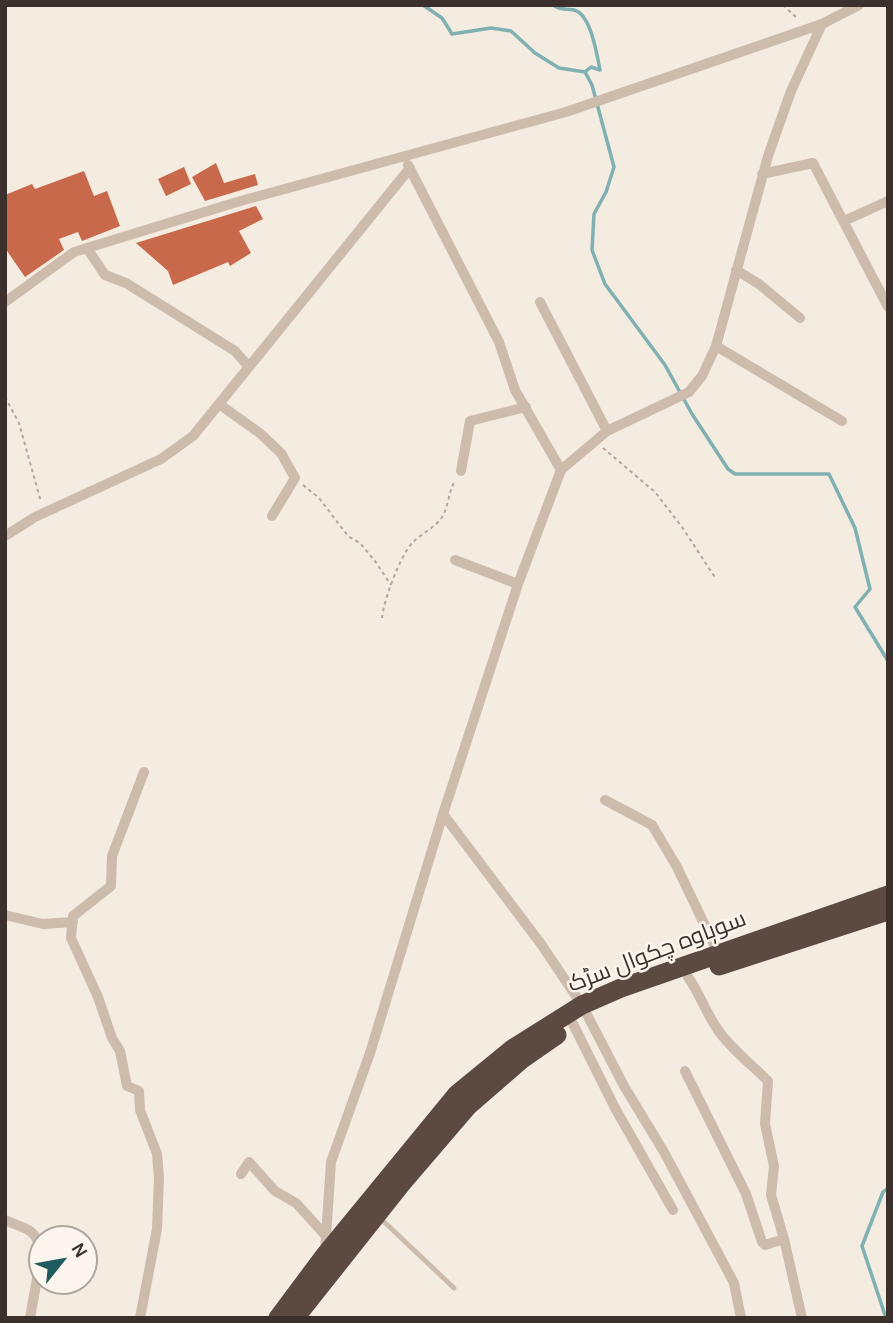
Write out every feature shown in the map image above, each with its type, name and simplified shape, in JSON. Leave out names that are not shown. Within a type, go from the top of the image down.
[{"type":"highway","name":"سوہاوہ چکوال سڑک","points":[[278,1318],[326,1245],[457,1094],[512,1049],[582,1015],[621,988],[888,895]]},
{"type":"highway","points":[[295,1318],[468,1106],[521,1060],[582,1015],[888,911]]},
{"type":"street","points":[[5,302],[74,252],[237,202],[589,104],[809,28],[859,5]]},
{"type":"street","points":[[326,1245],[331,1162],[370,1053],[443,814],[518,584],[561,470],[607,431],[689,392],[702,376],[716,346],[762,174],[791,91],[822,23]]},
{"type":"street","points":[[404,156],[499,342],[515,390],[561,470]]},
{"type":"street","points":[[762,174],[813,163],[888,307]]},
{"type":"street","points":[[5,536],[43,514],[161,459],[193,436],[410,168]]},
{"type":"street","points":[[844,221],[888,201]]},
{"type":"street","points":[[87,248],[105,275],[126,283],[235,351],[249,366]]},
{"type":"street","points":[[736,270],[759,284],[800,318]]},
{"type":"street","points":[[540,302],[607,431]]},
{"type":"street","points":[[716,346],[842,421]]},
{"type":"street","points":[[219,404],[261,434],[281,453],[295,478],[272,516]]},
{"type":"street","points":[[461,471],[470,421],[526,407]]},
{"type":"street","points":[[455,560],[518,584]]},
{"type":"street","points":[[140,1318],[157,1230],[157,1154],[140,1110],[139,1091],[127,1086],[120,1051],[112,1038],[98,997],[71,938],[73,916],[111,886],[112,856],[144,772]]},
{"type":"street","points":[[605,800],[652,825],[718,953]]},
{"type":"street","points":[[443,814],[541,944],[664,1152],[734,1283],[741,1318]]},
{"type":"street","points":[[5,915],[43,923],[73,922]]},
{"type":"street","points":[[688,977],[717,1029],[736,1052],[768,1081],[765,1124],[774,1166],[771,1195],[802,1318]]},
{"type":"street","points":[[582,1015],[615,1108],[673,1210]]},
{"type":"street","points":[[685,1071],[746,1194],[762,1242],[765,1245],[784,1239]]},
{"type":"street","points":[[241,1174],[249,1162],[275,1191],[296,1203],[326,1245]]},
{"type":"street","points":[[5,1220],[28,1228]]},
{"type":"street","points":[[30,1318],[34,1295]]},
{"type":"lane","points":[[377,1215],[454,1288]]},
{"type":"path","points":[[783,5],[809,28]]},
{"type":"path","points":[[5,397],[19,423],[43,514]]},
{"type":"path","points":[[594,441],[655,492],[716,579]]},
{"type":"path","points":[[382,618],[384,598],[401,559],[412,543],[442,519],[452,486],[461,471]]},
{"type":"path","points":[[295,478],[319,498],[348,536],[360,543],[381,568],[391,586]]},
{"type":"building","points":[[216,163],[224,183],[255,174],[258,185],[205,201],[192,177]]},
{"type":"building","points":[[184,167],[191,184],[166,196],[158,179]]},
{"type":"building","points":[[84,171],[94,196],[107,191],[120,226],[82,241],[78,232],[59,239],[64,250],[25,277],[5,248],[5,195],[32,184],[35,189]]},
{"type":"building","points":[[256,206],[263,219],[239,231],[251,253],[230,266],[228,262],[173,285],[168,271],[136,243]]},
{"type":"waterway","points":[[423,5],[442,18],[452,34],[491,28],[511,31],[535,53],[559,68],[585,72]]},
{"type":"waterway","points":[[553,5],[574,10],[585,19],[600,70],[591,67],[585,72],[592,85],[614,167],[606,192],[594,214],[592,250],[605,284],[665,365],[692,414],[728,469],[735,474],[829,474],[855,528],[870,589],[855,607],[888,661]]},
{"type":"waterway","points":[[886,1318],[862,1246],[883,1192],[888,1188]]}]
